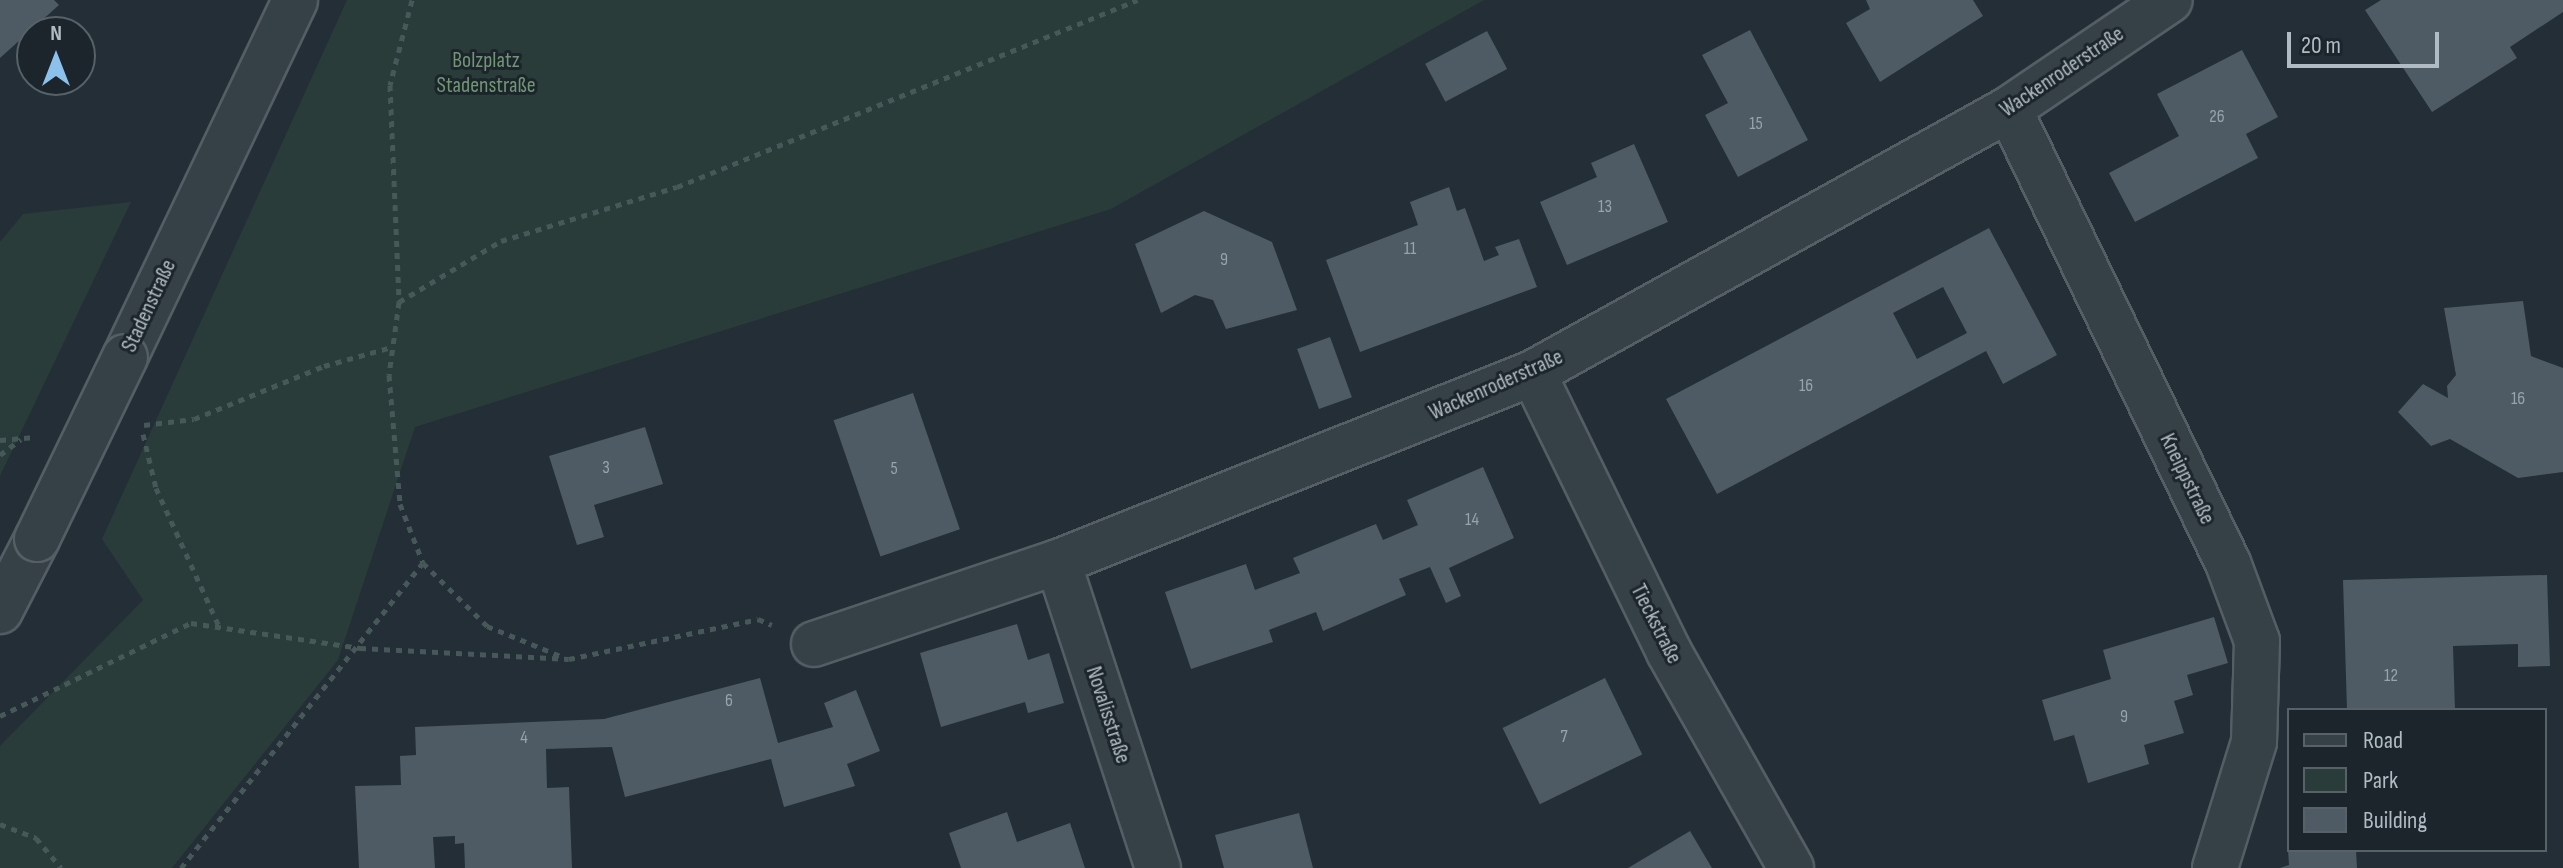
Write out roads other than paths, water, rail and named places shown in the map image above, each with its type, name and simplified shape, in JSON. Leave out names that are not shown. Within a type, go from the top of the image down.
[{"type":"street","name":"Stadenstraße","points":[[0,611],[295,0]]},
{"type":"street","name":"Wackenroderstraße","points":[[814,644],[1058,562],[1533,373],[2009,109],[2170,0]]},
{"type":"street","name":"Kneippstraße","points":[[2009,109],[2228,563],[2257,641],[2254,742],[2215,868]]},
{"type":"street","name":"Tieckstraße","points":[[1533,373],[1669,652],[1791,868]]},
{"type":"street","name":"Novalisstraße","points":[[1058,562],[1158,868]]},
{"type":"park label","name":"Bolzplatz Stadenstraße","points":[[486,72]]}]
